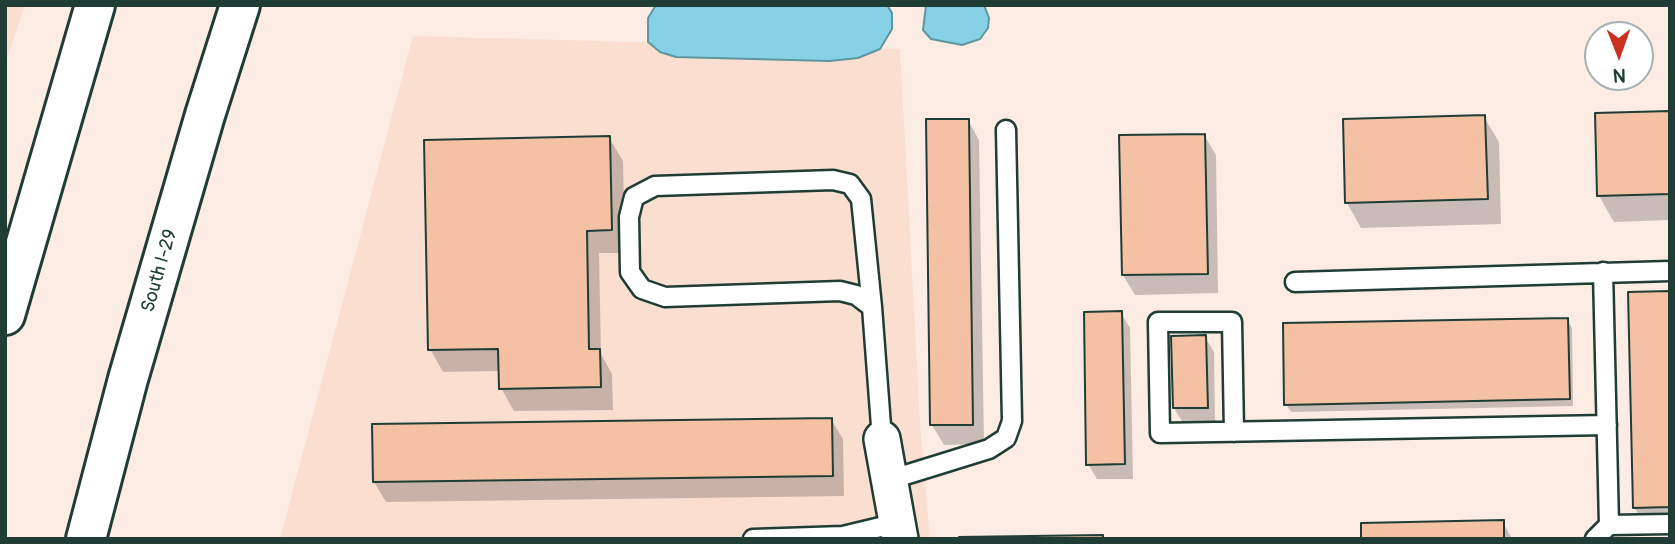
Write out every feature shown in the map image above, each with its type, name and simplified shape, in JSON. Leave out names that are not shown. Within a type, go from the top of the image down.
[{"type":"highway","points":[[5,315],[95,5]]},
{"type":"highway","name":"South I-29","points":[[86,539],[119,411],[205,115],[240,5]]},
{"type":"highway","points":[[101,539],[119,411]]},
{"type":"street","points":[[882,439],[899,531]]},
{"type":"lane","points":[[889,480],[989,449],[1006,438],[1012,421],[1006,130]]},
{"type":"lane","points":[[872,307],[856,295],[841,292],[665,297],[642,289],[630,272],[628,217],[634,197],[655,186],[833,180],[850,184],[861,199],[872,307],[882,439]]},
{"type":"lane","points":[[1295,282],[1670,271]]},
{"type":"lane","points":[[1603,272],[1609,525]]},
{"type":"lane","points":[[1234,432],[1232,322],[1158,322],[1160,433],[1234,432],[1607,425]]},
{"type":"lane","points":[[1595,539],[1609,525],[1670,524]]},
{"type":"lane","points":[[752,539],[899,531]]},
{"type":"shaded area","points":[[5,5],[25,5],[5,65]]},
{"type":"shaded area","points":[[413,36],[900,49],[921,439],[930,539],[280,539]]},
{"type":"water","points":[[656,5],[887,5],[892,13],[892,29],[880,49],[858,58],[829,61],[676,57],[660,52],[648,42],[648,18]]},
{"type":"water","points":[[926,5],[984,5],[989,18],[988,28],[980,39],[962,45],[931,39],[923,30]]},
{"type":"building","points":[[1670,111],[1670,194],[1597,196],[1595,113]]},
{"type":"building","points":[[1485,115],[1488,199],[1345,203],[1343,119]]},
{"type":"building","points":[[926,119],[969,119],[973,425],[930,425]]},
{"type":"building","points":[[1205,134],[1208,274],[1122,275],[1119,135]]},
{"type":"building","points":[[610,136],[612,230],[587,231],[589,349],[600,349],[601,387],[499,389],[498,349],[428,350],[424,140]]},
{"type":"building","points":[[1670,291],[1670,507],[1633,508],[1628,292]]},
{"type":"building","points":[[1122,311],[1125,464],[1086,465],[1084,312]]},
{"type":"building","points":[[1568,318],[1570,399],[1284,405],[1283,323]]},
{"type":"building","points":[[1206,335],[1208,408],[1173,408],[1171,336]]},
{"type":"building","points":[[832,418],[833,476],[373,482],[372,424]]},
{"type":"building","points":[[1504,520],[1504,539],[1361,539],[1361,523]]},
{"type":"building","points":[[1103,535],[1103,539],[959,539],[959,537]]}]
